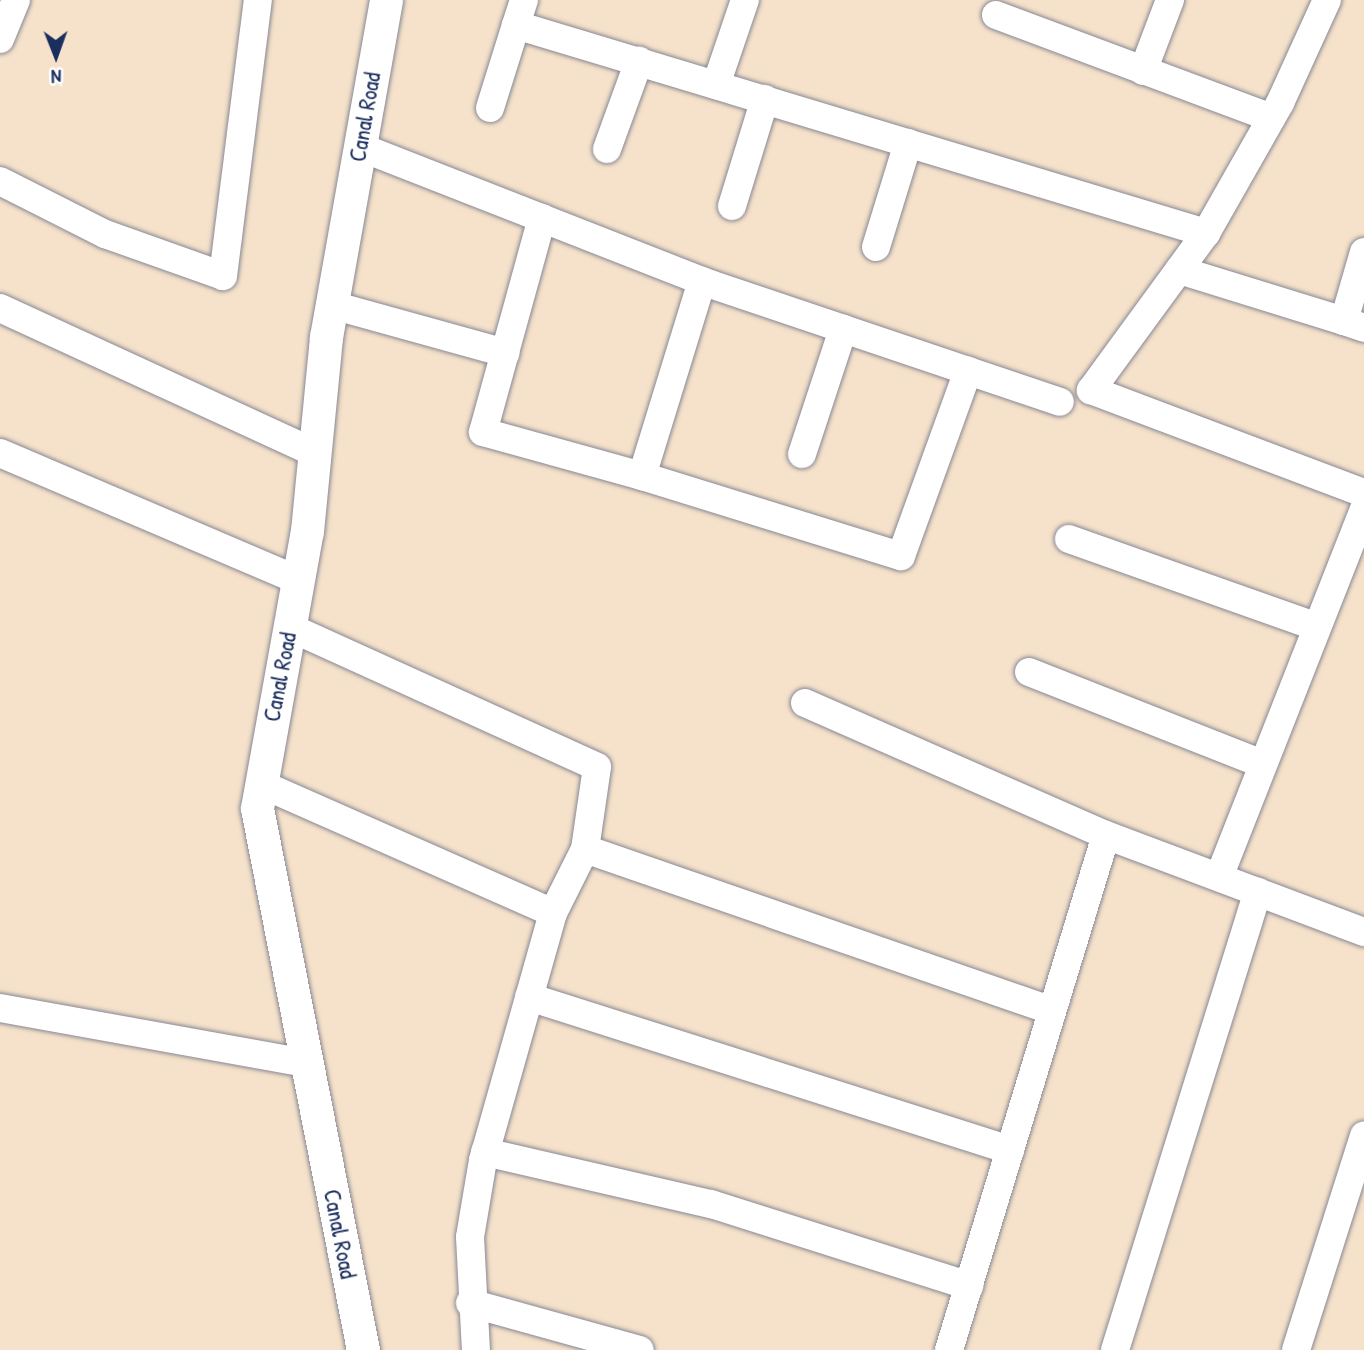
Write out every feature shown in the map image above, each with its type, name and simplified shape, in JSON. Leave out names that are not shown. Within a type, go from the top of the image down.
[{"type":"street","points":[[0,39],[16,0]]},
{"type":"street","points":[[0,181],[105,234],[223,276],[258,0]]},
{"type":"street","name":"Canal Road","points":[[363,1350],[257,808],[298,580],[332,305],[386,0]]},
{"type":"street","points":[[716,85],[745,0]]},
{"type":"street","points":[[1143,71],[1170,0]]},
{"type":"street","points":[[1327,0],[1271,118],[1206,233],[1091,390],[1364,494]]},
{"type":"street","points":[[490,108],[520,13],[639,61],[1206,233]]},
{"type":"street","points":[[996,16],[1271,118]]},
{"type":"street","points":[[607,149],[639,61]]},
{"type":"street","points":[[732,206],[765,99]]},
{"type":"street","points":[[876,247],[908,143]]},
{"type":"street","points":[[360,147],[702,281],[1060,402]]},
{"type":"street","points":[[542,218],[483,432],[642,476],[901,556],[968,371]]},
{"type":"street","points":[[1179,270],[1354,324],[1364,252]]},
{"type":"street","points":[[642,476],[702,281]]},
{"type":"street","points":[[332,305],[505,352]]},
{"type":"street","points":[[0,308],[315,453]]},
{"type":"street","points":[[802,454],[843,329]]},
{"type":"street","points":[[0,453],[298,580]]},
{"type":"street","points":[[1219,877],[1317,627],[1356,549],[1364,509]]},
{"type":"street","points":[[1069,540],[1317,627]]},
{"type":"street","points":[[289,628],[597,767],[585,849],[553,913],[485,1152],[470,1237],[470,1303],[475,1350]]},
{"type":"street","points":[[1029,672],[1263,764]]},
{"type":"street","points":[[805,703],[1106,835],[1364,932]]},
{"type":"street","points":[[261,784],[553,913]]},
{"type":"street","points":[[949,1350],[1106,835]]},
{"type":"street","points":[[585,849],[1052,1011]]},
{"type":"street","points":[[1115,1350],[1258,892]]},
{"type":"street","points":[[529,997],[1010,1150]]},
{"type":"street","points":[[0,1008],[307,1063]]},
{"type":"street","points":[[1296,1350],[1364,1135]]},
{"type":"street","points":[[485,1152],[711,1204],[969,1286]]},
{"type":"street","points":[[470,1303],[640,1350]]}]
